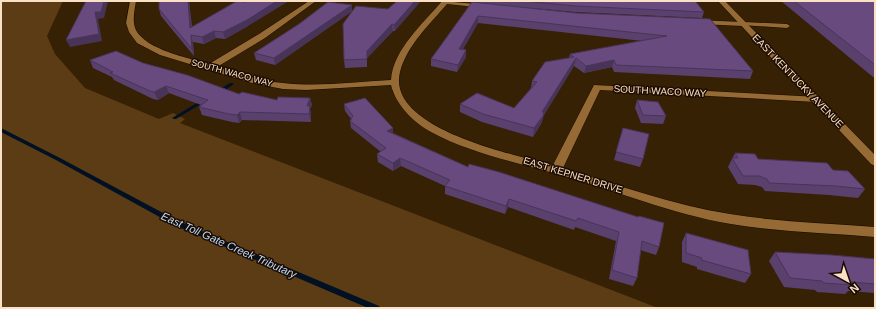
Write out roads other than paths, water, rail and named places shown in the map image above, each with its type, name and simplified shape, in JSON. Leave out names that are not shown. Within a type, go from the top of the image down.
[{"type":"street","name":"SOUTH WACO WAY","points":[[133,1],[130,24],[132,32],[140,41],[163,53],[255,81],[283,86],[306,87],[394,82]]},
{"type":"street","points":[[210,67],[262,36],[313,1]]},
{"type":"street","points":[[394,82],[397,64],[403,54],[446,1],[490,7]]},
{"type":"street","name":"EAST KENTUCKY AVENUE","points":[[721,1],[875,162]]},
{"type":"street","points":[[691,22],[743,24]]},
{"type":"street","name":"EAST KEPNER DRIVE","points":[[394,82],[399,95],[407,107],[418,118],[434,129],[478,147],[682,208],[731,219],[768,224],[875,232]]},
{"type":"street","name":"SOUTH WACO WAY","points":[[556,170],[597,87],[816,99]]},
{"type":"lane","points":[[743,24],[787,26]]},
{"type":"waterway","points":[[219,92],[232,84]]},
{"type":"waterway","points":[[174,118],[204,101]]},
{"type":"waterway","name":"East Toll Gate Creek Tributary","points":[[1,130],[178,224],[376,308]]}]
